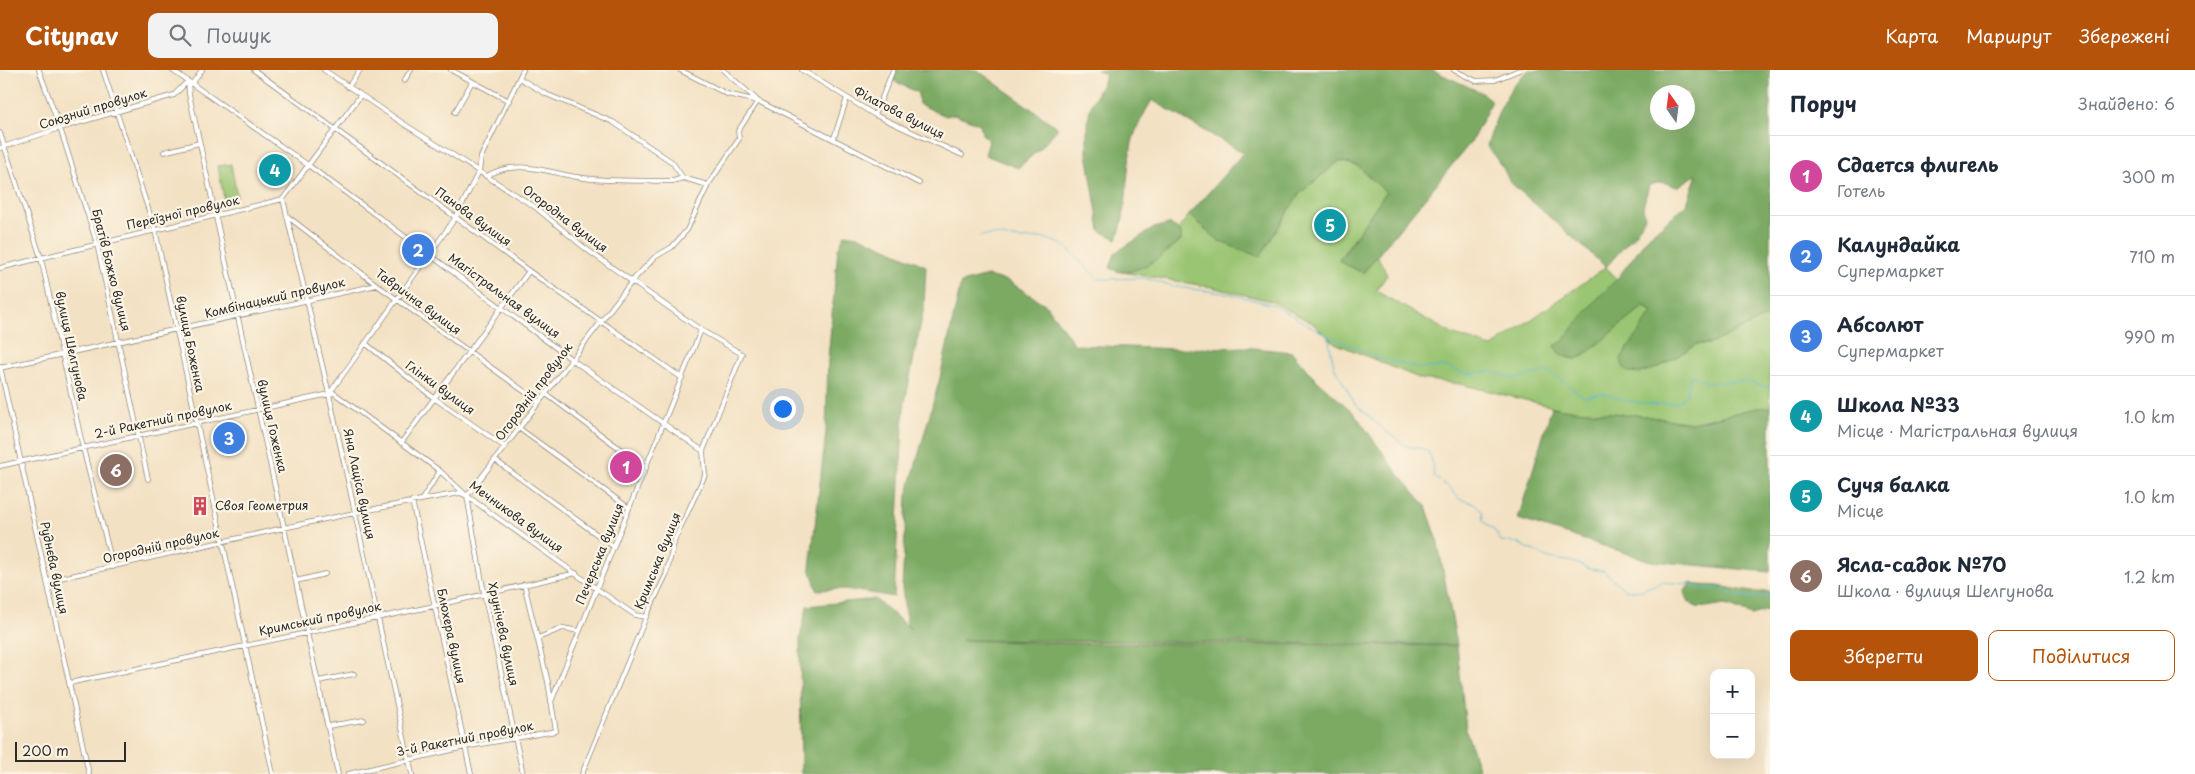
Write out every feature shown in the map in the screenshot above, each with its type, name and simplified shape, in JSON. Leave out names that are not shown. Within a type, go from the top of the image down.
[{"type":"street","name":"Братів Божко вулиця","points":[[39,70],[60,128],[96,244],[148,479]]},
{"type":"street","name":"вулиця Боженка","points":[[103,70],[155,230],[272,774]]},
{"type":"street","name":"Магістральная вулиця","points":[[172,70],[308,166],[571,359],[663,425],[703,451]]},
{"type":"street","name":"Союзний провулок","points":[[2,148],[60,128],[174,95],[190,83],[202,70]]},
{"type":"street","name":"Панова вулиця","points":[[254,70],[529,271],[682,378]]},
{"type":"street","name":"Огородна вулиця","points":[[324,70],[360,96],[535,207],[586,249],[633,280],[701,330],[742,354]]},
{"type":"street","points":[[348,87],[360,70]]},
{"type":"street","points":[[404,81],[411,70]]},
{"type":"street","points":[[451,70],[509,101]]},
{"type":"street","points":[[329,394],[456,217],[479,171],[481,157],[523,70]]},
{"type":"street","points":[[680,70],[728,94],[758,101],[834,138],[919,183]]},
{"type":"street","points":[[723,70],[758,101]]},
{"type":"street","name":"Філатова вулиця","points":[[802,70],[875,115],[962,155]]},
{"type":"street","points":[[875,115],[893,70]]},
{"type":"street","points":[[1454,70],[1476,81],[1495,80],[1519,70]]},
{"type":"street","points":[[519,78],[546,94],[613,122],[672,162],[683,178]]},
{"type":"street","points":[[455,112],[472,82]]},
{"type":"street","name":"вулиця Гоженка","points":[[190,83],[199,143],[236,316],[308,632],[338,774]]},
{"type":"street","points":[[283,199],[360,96]]},
{"type":"street","points":[[834,138],[847,98]]},
{"type":"street","name":"Огородній провулок","points":[[47,581],[412,501],[460,493],[467,496],[633,280],[655,257],[672,247],[687,230],[708,186],[739,139],[738,131],[758,101]]},
{"type":"street","name":"вулиця Шелгунова","points":[[0,133],[2,148],[41,258],[83,448],[113,567]]},
{"type":"street","points":[[164,152],[199,143]]},
{"type":"street","points":[[487,176],[495,171],[521,166],[584,178],[673,181],[683,178],[708,186]]},
{"type":"street","name":"Переїзної провулок","points":[[0,268],[283,199]]},
{"type":"street","name":"Яна Лаціса вулиця","points":[[283,199],[329,394],[412,774]]},
{"type":"street","name":"Таврична вулиця","points":[[287,216],[377,285],[399,299],[539,402]]},
{"type":"street","points":[[401,443],[529,271]]},
{"type":"street","name":"Комбінацький провулок","points":[[0,367],[118,341],[176,331],[377,285]]},
{"type":"street","name":"Печерська вулиця","points":[[551,702],[701,330]]},
{"type":"street","name":"Глінки вулиця","points":[[364,343],[434,398],[505,447]]},
{"type":"street","name":"Кримська вулиця","points":[[582,774],[646,617],[666,575],[675,538],[705,475],[703,451],[742,354]]},
{"type":"street","name":"Руднєва вулиця","points":[[0,367],[89,774]]},
{"type":"street","name":"Мечникова вулиця","points":[[329,394],[334,393],[350,403],[440,471],[467,496],[597,590],[635,615],[646,617]]},
{"type":"street","name":"2-й Ракетний провулок","points":[[0,466],[329,394]]},
{"type":"street","points":[[546,394],[646,468]]},
{"type":"street","points":[[520,429],[629,508]]},
{"type":"street","points":[[495,460],[614,547]]},
{"type":"street","points":[[422,499],[440,471]]},
{"type":"street","name":"Хрунічева вулиця","points":[[467,496],[484,593],[523,774]]},
{"type":"street","name":"Блюхера вулиця","points":[[412,501],[471,774]]},
{"type":"street","name":"Кримський провулок","points":[[69,683],[434,606],[576,573]]},
{"type":"street","points":[[296,581],[325,574]]},
{"type":"street","points":[[524,584],[538,638],[551,702]]},
{"type":"street","points":[[538,638],[562,628],[579,631]]},
{"type":"street","points":[[318,681],[354,674]]},
{"type":"street","name":"3-й Ракетний провулок","points":[[348,774],[465,747],[556,731],[551,702]]},
{"type":"street","points":[[328,726],[364,720]]},
{"type":"green space","points":[[896,70],[977,70],[1058,128],[1041,148],[1018,168],[985,155],[989,141],[982,134],[980,124],[954,114],[946,116],[919,104],[918,93],[892,80]]},
{"type":"green space","points":[[1097,70],[1432,70],[1482,93],[1492,101],[1471,142],[1363,273],[1339,261],[1386,192],[1358,166],[1339,161],[1299,194],[1260,257],[1221,242],[1189,215],[1243,153],[1152,100],[1133,138],[1125,204],[1117,239],[1100,231],[1087,153],[1087,129],[1090,108],[1106,75]]},
{"type":"green space","points":[[1529,70],[1770,70],[1770,315],[1710,344],[1697,344],[1661,366],[1641,373],[1628,372],[1623,366],[1621,359],[1652,312],[1644,306],[1583,356],[1576,359],[1560,354],[1554,346],[1562,342],[1595,301],[1617,279],[1648,237],[1687,204],[1697,174],[1677,187],[1662,182],[1649,185],[1643,207],[1645,217],[1636,233],[1606,267],[1510,182],[1503,168],[1487,146],[1502,104],[1514,86]]},
{"type":"green space","points":[[1339,161],[1358,166],[1386,192],[1339,260],[1363,273],[1377,255],[1387,275],[1376,291],[1454,335],[1492,347],[1606,267],[1617,279],[1595,301],[1562,342],[1567,358],[1576,359],[1583,356],[1644,306],[1653,312],[1621,359],[1661,366],[1697,344],[1710,344],[1770,315],[1770,407],[1757,408],[1692,423],[1637,415],[1562,409],[1460,384],[1421,379],[1335,343],[1312,323],[1271,301],[1211,287],[1122,272],[1141,266],[1161,254],[1181,234],[1179,228],[1189,215],[1221,242],[1260,256],[1299,194]]},
{"type":"green space","points":[[231,164],[237,196],[224,199],[218,166]]},
{"type":"green space","points":[[1169,224],[1179,230],[1181,240],[1169,250],[1136,270],[1121,272],[1110,268],[1115,253],[1154,228]]},
{"type":"green space","points":[[845,234],[862,237],[926,266],[924,307],[904,407],[894,597],[845,589],[817,590],[810,568],[826,432],[828,359],[838,249]]},
{"type":"green space","points":[[987,276],[1008,281],[1046,305],[1075,345],[1177,349],[1244,347],[1292,352],[1312,376],[1354,413],[1396,471],[1426,506],[1437,538],[1457,645],[962,640],[1064,643],[1457,646],[1466,730],[1480,774],[801,774],[800,638],[807,606],[875,599],[912,630],[907,625],[902,588],[907,496],[940,378],[961,283]]},
{"type":"green space","points":[[1552,407],[1637,415],[1692,423],[1757,408],[1770,407],[1770,572],[1651,561],[1518,519]]},
{"type":"green space","points":[[1690,583],[1750,592],[1770,591],[1770,609],[1752,615],[1729,606],[1698,607],[1688,601],[1684,593]]},
{"type":"waterway","points":[[980,236],[995,235],[1020,239],[1044,238],[1064,245],[1098,279],[1144,278],[1176,287],[1231,294],[1274,305],[1328,336],[1380,358],[1418,368],[1448,367],[1467,374],[1490,371],[1514,379],[1547,371],[1585,397],[1602,393],[1624,400],[1655,405],[1679,402],[1687,393],[1691,375],[1708,383],[1745,381],[1770,388]]},
{"type":"waterway","points":[[1328,337],[1334,366],[1355,404],[1406,446],[1427,450],[1432,460],[1434,477],[1450,488],[1459,499],[1474,503],[1482,511],[1483,521],[1495,531],[1501,541],[1517,543],[1549,558],[1573,562],[1589,569],[1604,571],[1625,590],[1640,591],[1662,582],[1688,584],[1703,590],[1718,588],[1734,595],[1752,598],[1770,595]]},
{"type":"place","name":"Школа №33","points":[[275,170]]},
{"type":"place","name":"Сучя балка","points":[[1330,225]]},
{"type":"place","name":"Калундайка","points":[[418,250]]},
{"type":"place","name":"Абсолют","points":[[229,438]]},
{"type":"place","name":"Сдается флигель","points":[[626,467]]},
{"type":"place","name":"Ясла-садок №70","points":[[116,470]]},
{"type":"place","name":"Своя Геометрия","points":[[200,506]]}]
